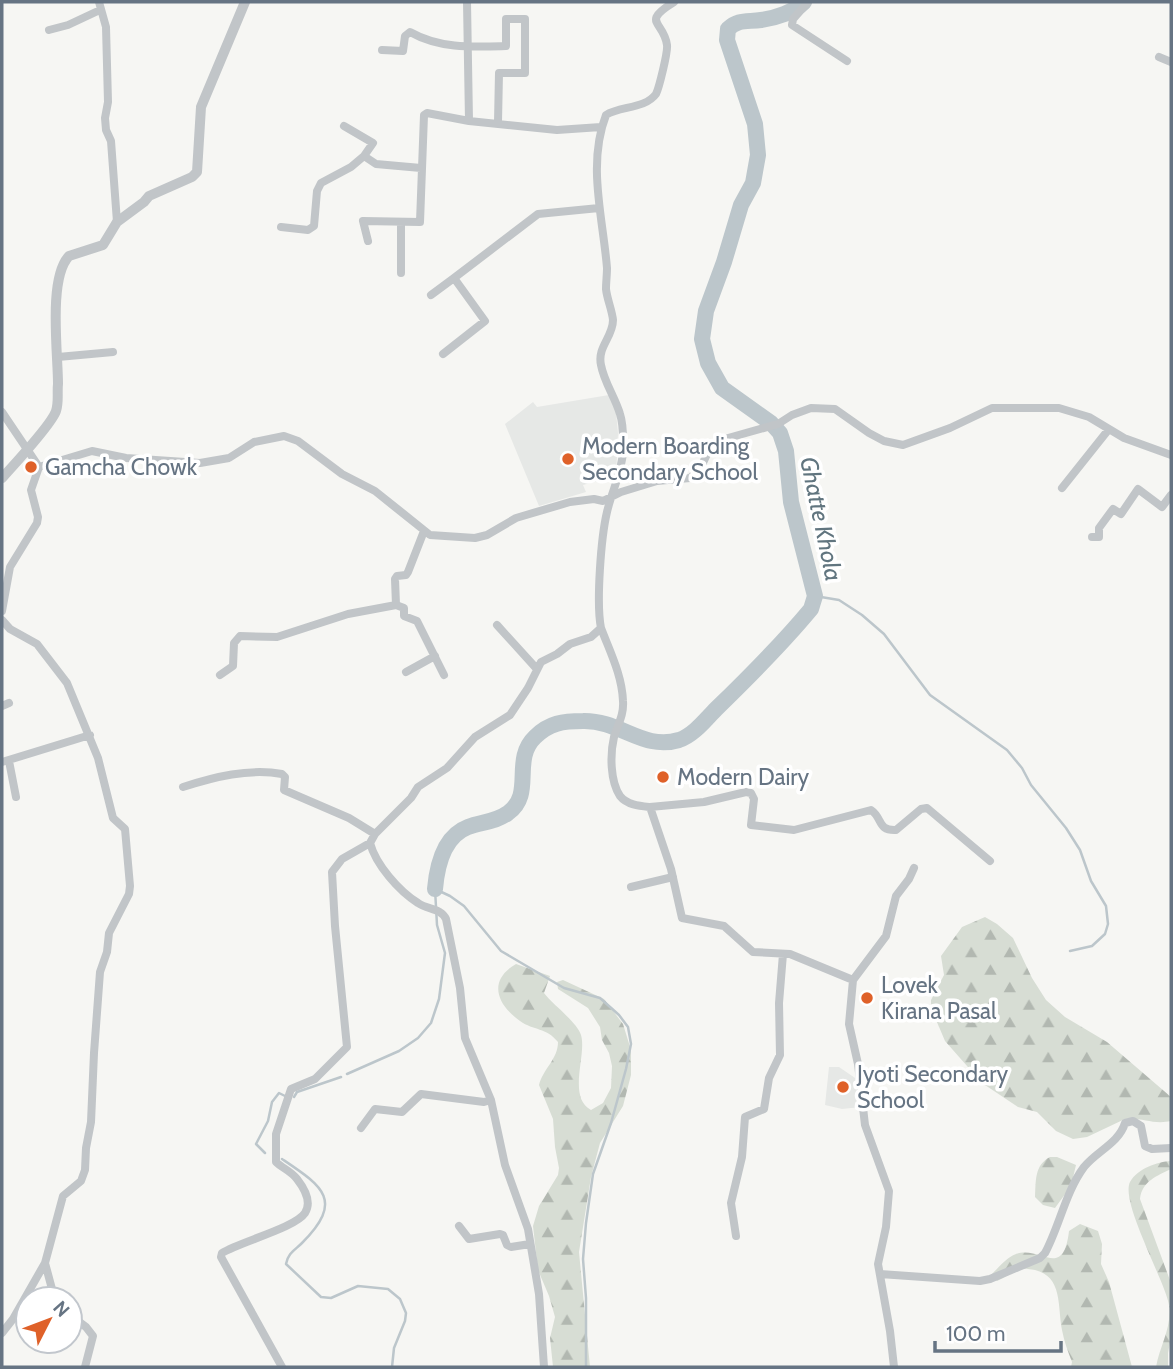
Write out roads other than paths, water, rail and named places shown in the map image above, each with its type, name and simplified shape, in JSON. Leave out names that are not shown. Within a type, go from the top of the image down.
[{"type":"street","points":[[2,478],[56,411],[58,357],[55,311],[62,267],[69,256],[103,245],[117,222],[154,192],[192,177],[197,172],[201,107],[245,2]]},
{"type":"street","points":[[467,2],[469,121]]},
{"type":"street","points":[[674,2],[661,10],[656,17],[656,24],[667,46],[658,90],[643,103],[606,115],[601,127],[597,167],[607,270],[606,289],[613,318],[610,334],[601,346],[600,364],[623,424],[621,473],[605,520],[598,609],[601,628],[621,685],[623,712],[611,754],[614,779],[621,797],[636,806],[705,802],[751,793],[754,799],[751,825],[794,830],[871,810],[882,827],[891,831],[900,828],[921,809],[927,808],[990,861]]},
{"type":"street","points":[[808,2],[793,19],[792,25],[847,61]]},
{"type":"street","points":[[49,30],[68,25],[100,6],[106,27],[108,103],[104,118],[111,141],[117,222]]},
{"type":"street","points":[[382,50],[403,51],[405,36],[410,32],[442,44],[468,47],[506,46],[506,19],[525,19],[525,73],[499,73],[498,122]]},
{"type":"street","points":[[1159,57],[1171,62]]},
{"type":"street","points":[[368,241],[363,221],[420,222],[421,168],[425,115],[428,113],[469,121],[557,130],[601,127]]},
{"type":"street","points":[[281,227],[308,230],[314,226],[317,191],[321,183],[351,167],[364,156],[373,143],[344,126]]},
{"type":"street","points":[[364,156],[376,164],[421,168]]},
{"type":"street","points":[[431,295],[538,214],[599,208]]},
{"type":"street","points":[[401,222],[401,273]]},
{"type":"street","points":[[443,354],[485,321],[454,278]]},
{"type":"street","points":[[58,357],[113,352]]},
{"type":"street","points":[[39,467],[92,451],[126,458],[200,463],[229,458],[254,442],[284,436],[298,441],[342,474],[374,491],[403,511],[424,531],[437,536],[482,537],[516,518],[570,502],[594,499],[603,501],[657,481],[690,478],[700,469],[714,444],[778,424],[811,408],[827,407],[843,414],[877,437],[903,445],[950,428],[992,408],[1059,408],[1089,417],[1124,438],[1171,455]]},
{"type":"street","points":[[2,412],[39,467]]},
{"type":"street","points":[[1062,488],[1109,429]]},
{"type":"street","points":[[2,611],[10,567],[37,523],[31,490],[39,467]]},
{"type":"street","points":[[1092,537],[1099,537],[1100,528],[1113,509],[1121,514],[1139,489],[1163,507],[1171,495]]},
{"type":"street","points":[[396,605],[395,579],[408,572],[424,531]]},
{"type":"street","points":[[2,562],[10,567]]},
{"type":"street","points":[[219,675],[233,666],[234,643],[240,635],[277,637],[348,614],[396,605],[404,608],[404,616],[417,621],[444,675]]},
{"type":"street","points":[[2,620],[10,629],[37,644],[60,672],[90,736],[113,818],[125,829],[130,878],[129,894],[109,933],[107,952],[100,972],[92,1122],[86,1148],[85,1170],[81,1181],[63,1196],[45,1263],[2,1333]]},
{"type":"street","points":[[497,625],[536,667]]},
{"type":"street","points":[[282,1367],[221,1257],[222,1253],[302,1217],[306,1211],[307,1198],[296,1178],[276,1162],[276,1134],[291,1089],[315,1079],[347,1047],[332,872],[342,859],[370,843],[418,787],[447,768],[475,737],[510,715],[541,662],[570,644],[591,637],[601,628]]},
{"type":"street","points":[[407,672],[435,656]]},
{"type":"street","points":[[16,797],[5,761],[90,736]]},
{"type":"street","points":[[183,787],[227,776],[269,772],[282,774],[285,777],[285,790],[349,818],[375,834]]},
{"type":"street","points":[[650,807],[673,877],[682,918],[724,926],[753,952],[790,954],[853,980]]},
{"type":"street","points":[[370,843],[379,861],[396,883],[410,897],[427,908],[440,911],[446,919],[460,988],[465,1038],[491,1100],[505,1165],[522,1207],[539,1294],[544,1367]]},
{"type":"street","points":[[894,1367],[878,1264],[890,1192],[865,1125],[858,1064],[849,1024],[853,980],[886,936],[896,896],[914,868]]},
{"type":"street","points":[[631,887],[673,877]]},
{"type":"street","points":[[736,1236],[730,1203],[741,1157],[745,1117],[764,1109],[769,1078],[780,1055],[779,1003],[783,954]]},
{"type":"street","points":[[361,1128],[375,1109],[402,1112],[421,1094],[484,1102],[491,1100]]},
{"type":"street","points":[[880,1274],[969,1282],[1001,1275],[1040,1258],[1045,1253],[1077,1179],[1085,1166],[1118,1137],[1125,1123],[1133,1121],[1141,1126],[1145,1146],[1152,1149],[1171,1148]]},
{"type":"street","points":[[458,1226],[469,1239],[500,1234],[511,1247],[530,1244]]},
{"type":"street","points":[[45,1263],[51,1285]]},
{"type":"street","points":[[84,1326],[93,1336],[85,1367]]},
{"type":"waterway","name":"Ghatte Khola","points":[[435,889],[443,853],[453,837],[468,827],[503,816],[516,805],[522,787],[524,756],[528,746],[540,732],[557,724],[583,721],[609,725],[654,742],[684,738],[753,673],[811,609],[815,596],[791,502],[786,451],[780,433],[771,423],[722,388],[708,363],[702,339],[706,311],[741,205],[753,183],[758,155],[755,124],[727,40],[728,29],[739,22],[784,14],[804,2]]},
{"type":"waterway","points":[[815,596],[839,600],[884,634],[930,695],[1007,750],[1066,828],[1080,850],[1091,881],[1106,906],[1108,924],[1105,934],[1092,946],[1070,951]]},
{"type":"waterway","points":[[347,1074],[399,1051],[418,1038],[431,1023],[439,999],[445,953],[437,925],[435,889],[464,906],[501,951],[564,988],[600,998],[619,1015],[628,1027],[631,1044],[611,1123],[593,1174],[586,1223],[583,1259],[586,1367]]},
{"type":"waterway","points":[[294,1097],[297,1092],[341,1077]]},
{"type":"waterway","points":[[265,1153],[256,1144],[268,1121],[272,1102],[279,1093],[285,1096]]},
{"type":"waterway","points":[[282,1159],[317,1186],[325,1205],[323,1216],[290,1254],[286,1264],[321,1297],[331,1298],[358,1286],[388,1289],[400,1299],[406,1313],[394,1348],[392,1367]]},
{"type":"place","name":"Modern Boarding Secondary School","points":[[568,459]]},
{"type":"place","name":"Gamcha Chowk","points":[[31,467]]},
{"type":"place","name":"Modern Dairy","points":[[663,777]]},
{"type":"place","name":"Lovek Kirana Pasal","points":[[867,998]]},
{"type":"place","name":"Jyoti Secondary School","points":[[843,1087]]}]
